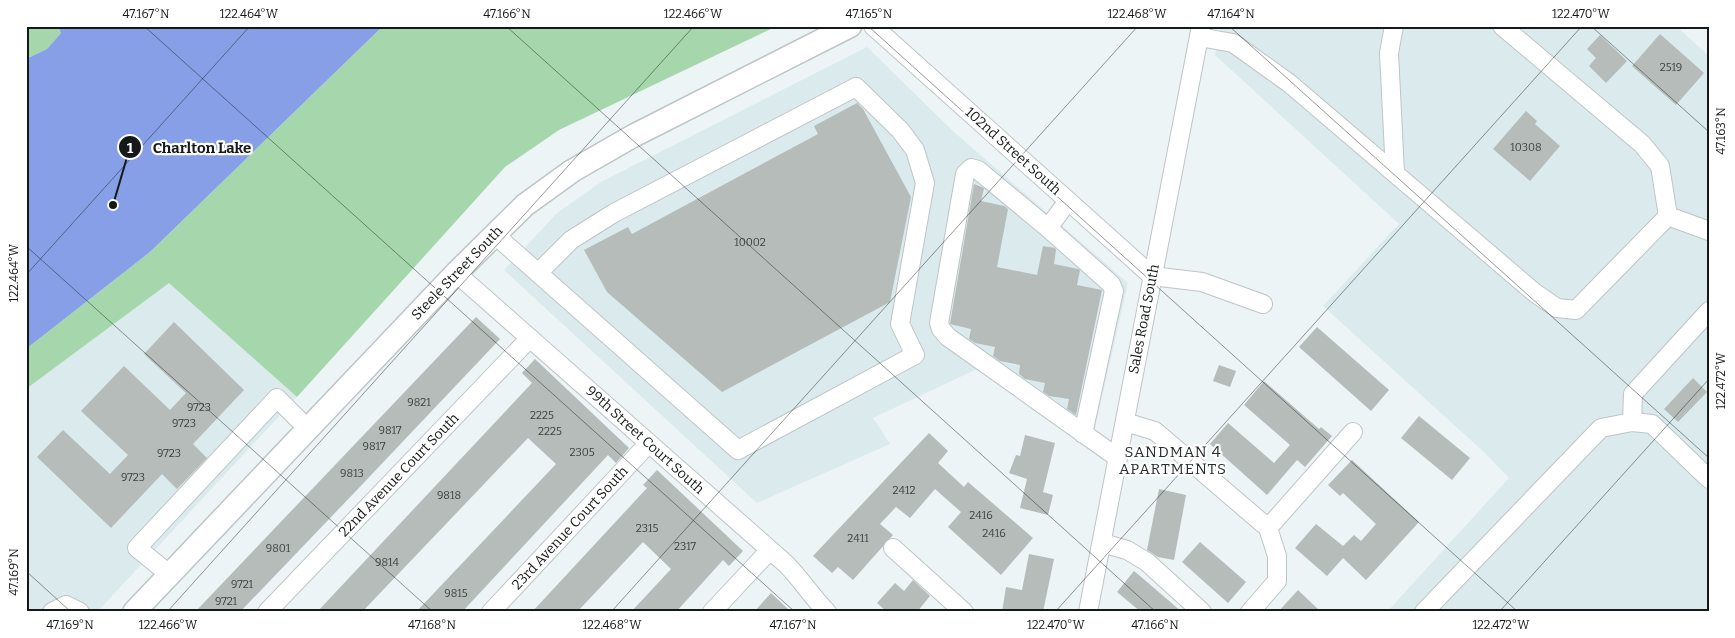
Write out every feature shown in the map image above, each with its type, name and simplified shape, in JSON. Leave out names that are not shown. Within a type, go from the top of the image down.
[{"type":"main road","name":"Steele Street South","points":[[134,612],[456,273],[525,204],[592,159],[850,26]]},
{"type":"street","name":"102nd Street South","points":[[874,26],[1152,276]]},
{"type":"street","points":[[1394,26],[1389,53],[1395,173]]},
{"type":"street","points":[[1502,26],[1642,144],[1660,166],[1668,216]]},
{"type":"street","points":[[1200,31],[1233,43],[1289,83],[1535,293],[1557,308],[1576,310],[1668,216]]},
{"type":"street","name":"Sales Road South","points":[[1088,612],[1200,31]]},
{"type":"street","points":[[494,234],[538,273],[738,450],[915,355],[900,324],[925,183],[915,150],[900,130],[856,87],[614,213],[571,240],[538,273]]},
{"type":"street","points":[[1083,434],[1114,291],[1111,284],[1048,228],[978,170],[971,168],[965,174],[939,323],[941,329],[948,337],[1083,434],[1118,458]]},
{"type":"street","points":[[1048,228],[1068,201]]},
{"type":"street","points":[[1668,216],[1709,231]]},
{"type":"street","name":"99th Street Court South","points":[[456,273],[770,550],[799,577],[811,596],[828,612]]},
{"type":"street","points":[[1152,276],[1202,282],[1263,304]]},
{"type":"street","points":[[1632,422],[1633,394],[1709,311]]},
{"type":"street","name":"22nd Avenue Court South","points":[[267,612],[530,338]]},
{"type":"street","points":[[169,574],[138,548],[277,398],[308,429]]},
{"type":"street","points":[[1125,422],[1155,431],[1268,528],[1277,556],[1277,581],[1250,612]]},
{"type":"street","points":[[1424,612],[1601,428],[1632,422],[1652,424],[1709,479]]},
{"type":"street","points":[[1268,528],[1353,432]]},
{"type":"street","name":"23rd Avenue Court South","points":[[492,612],[648,444]]},
{"type":"street","points":[[1102,542],[1127,550],[1147,562],[1202,612]]},
{"type":"street","points":[[893,548],[964,612]]},
{"type":"street","points":[[712,612],[770,550]]},
{"type":"street","points":[[52,612],[66,605],[80,612]]},
{"type":"shaded area","points":[[1221,26],[1676,26],[1709,56],[1709,612],[1387,612],[1509,478],[1485,453],[1323,306],[1399,224],[1215,55]]},
{"type":"shaded area","points":[[867,47],[954,132],[1128,283],[1090,450],[979,368],[873,418],[890,444],[757,503],[504,270],[557,213],[601,182]]},
{"type":"shaded area","points":[[169,282],[297,397],[97,612],[26,612],[26,389]]},
{"type":"green space","points":[[26,26],[58,26],[61,33],[47,49],[26,59]]},
{"type":"green space","points":[[383,26],[777,26],[559,130],[505,167],[297,397],[169,283],[26,389],[26,349],[150,252]]},
{"type":"water","points":[[58,26],[383,26],[150,252],[26,349],[26,59],[47,49],[61,33]]},
{"type":"building","points":[[1660,34],[1704,73],[1676,105],[1632,66]]},
{"type":"building","points":[[1600,35],[1627,61],[1606,83],[1589,66],[1596,58],[1587,49]]},
{"type":"building","points":[[857,103],[863,109],[911,197],[890,302],[722,392],[607,292],[584,250],[628,227],[632,234],[818,134],[814,126]]},
{"type":"building","points":[[1526,111],[1537,121],[1535,124],[1560,146],[1530,181],[1493,149]]},
{"type":"building","points":[[974,184],[984,188],[981,201],[1004,206],[1008,209],[997,267],[1037,275],[1043,246],[1055,248],[1054,264],[1080,270],[1077,285],[1102,290],[1076,415],[1067,409],[1069,399],[1049,396],[1043,392],[1045,383],[1025,379],[1019,374],[1020,365],[1000,361],[993,356],[995,347],[975,343],[969,339],[971,329],[950,324]]},
{"type":"building","points":[[476,317],[500,339],[355,492],[240,612],[195,612]]},
{"type":"building","points":[[174,322],[244,390],[193,444],[207,458],[177,489],[162,474],[111,528],[37,457],[63,430],[110,474],[128,455],[81,411],[124,366],[170,410],[186,393],[144,354]]},
{"type":"building","points":[[1317,327],[1389,390],[1371,411],[1299,347]]},
{"type":"building","points":[[535,359],[629,448],[616,463],[608,455],[462,612],[416,612],[556,464],[528,438],[362,612],[317,612],[532,383],[522,373]]},
{"type":"building","points":[[1219,365],[1236,371],[1230,387],[1213,381]]},
{"type":"building","points":[[1693,378],[1707,392],[1678,422],[1664,409]]},
{"type":"building","points":[[1264,381],[1319,429],[1321,427],[1332,436],[1305,467],[1297,460],[1267,495],[1210,444],[1228,423],[1274,463],[1290,445],[1244,405]]},
{"type":"building","points":[[1419,416],[1470,458],[1452,480],[1401,438]]},
{"type":"building","points":[[929,433],[948,451],[938,463],[964,487],[968,482],[1033,538],[1001,575],[948,527],[961,512],[935,489],[910,518],[896,507],[880,524],[893,535],[853,580],[838,567],[832,573],[813,556]]},
{"type":"building","points":[[1025,435],[1055,443],[1043,492],[1053,495],[1048,515],[1020,508],[1027,479],[1009,473],[1016,455],[1020,456]]},
{"type":"building","points":[[1352,460],[1419,522],[1366,580],[1343,558],[1327,576],[1295,548],[1316,524],[1343,546],[1354,535],[1361,541],[1376,524],[1343,493],[1340,496],[1328,485]]},
{"type":"building","points":[[657,470],[743,551],[729,566],[723,560],[676,612],[631,612],[671,569],[643,542],[577,612],[532,612],[647,488],[643,485]]},
{"type":"building","points":[[1159,489],[1186,495],[1174,560],[1158,557],[1147,550]]},
{"type":"building","points":[[1200,542],[1246,582],[1228,603],[1182,562]]},
{"type":"building","points":[[1029,554],[1054,559],[1043,612],[1002,612],[1006,587],[1022,590]]},
{"type":"building","points":[[1134,571],[1182,612],[1141,612],[1117,592]]},
{"type":"building","points":[[913,580],[930,596],[917,612],[887,612],[877,603],[895,583],[904,591]]},
{"type":"building","points":[[1298,590],[1321,612],[1278,612]]},
{"type":"building","points":[[771,593],[791,612],[754,612]]},
{"type":"place","name":"Charlton Lake","points":[[113,205]]},
{"type":"district","name":"SANDMAN 4 APARTMENTS","points":[[1173,460]]}]
